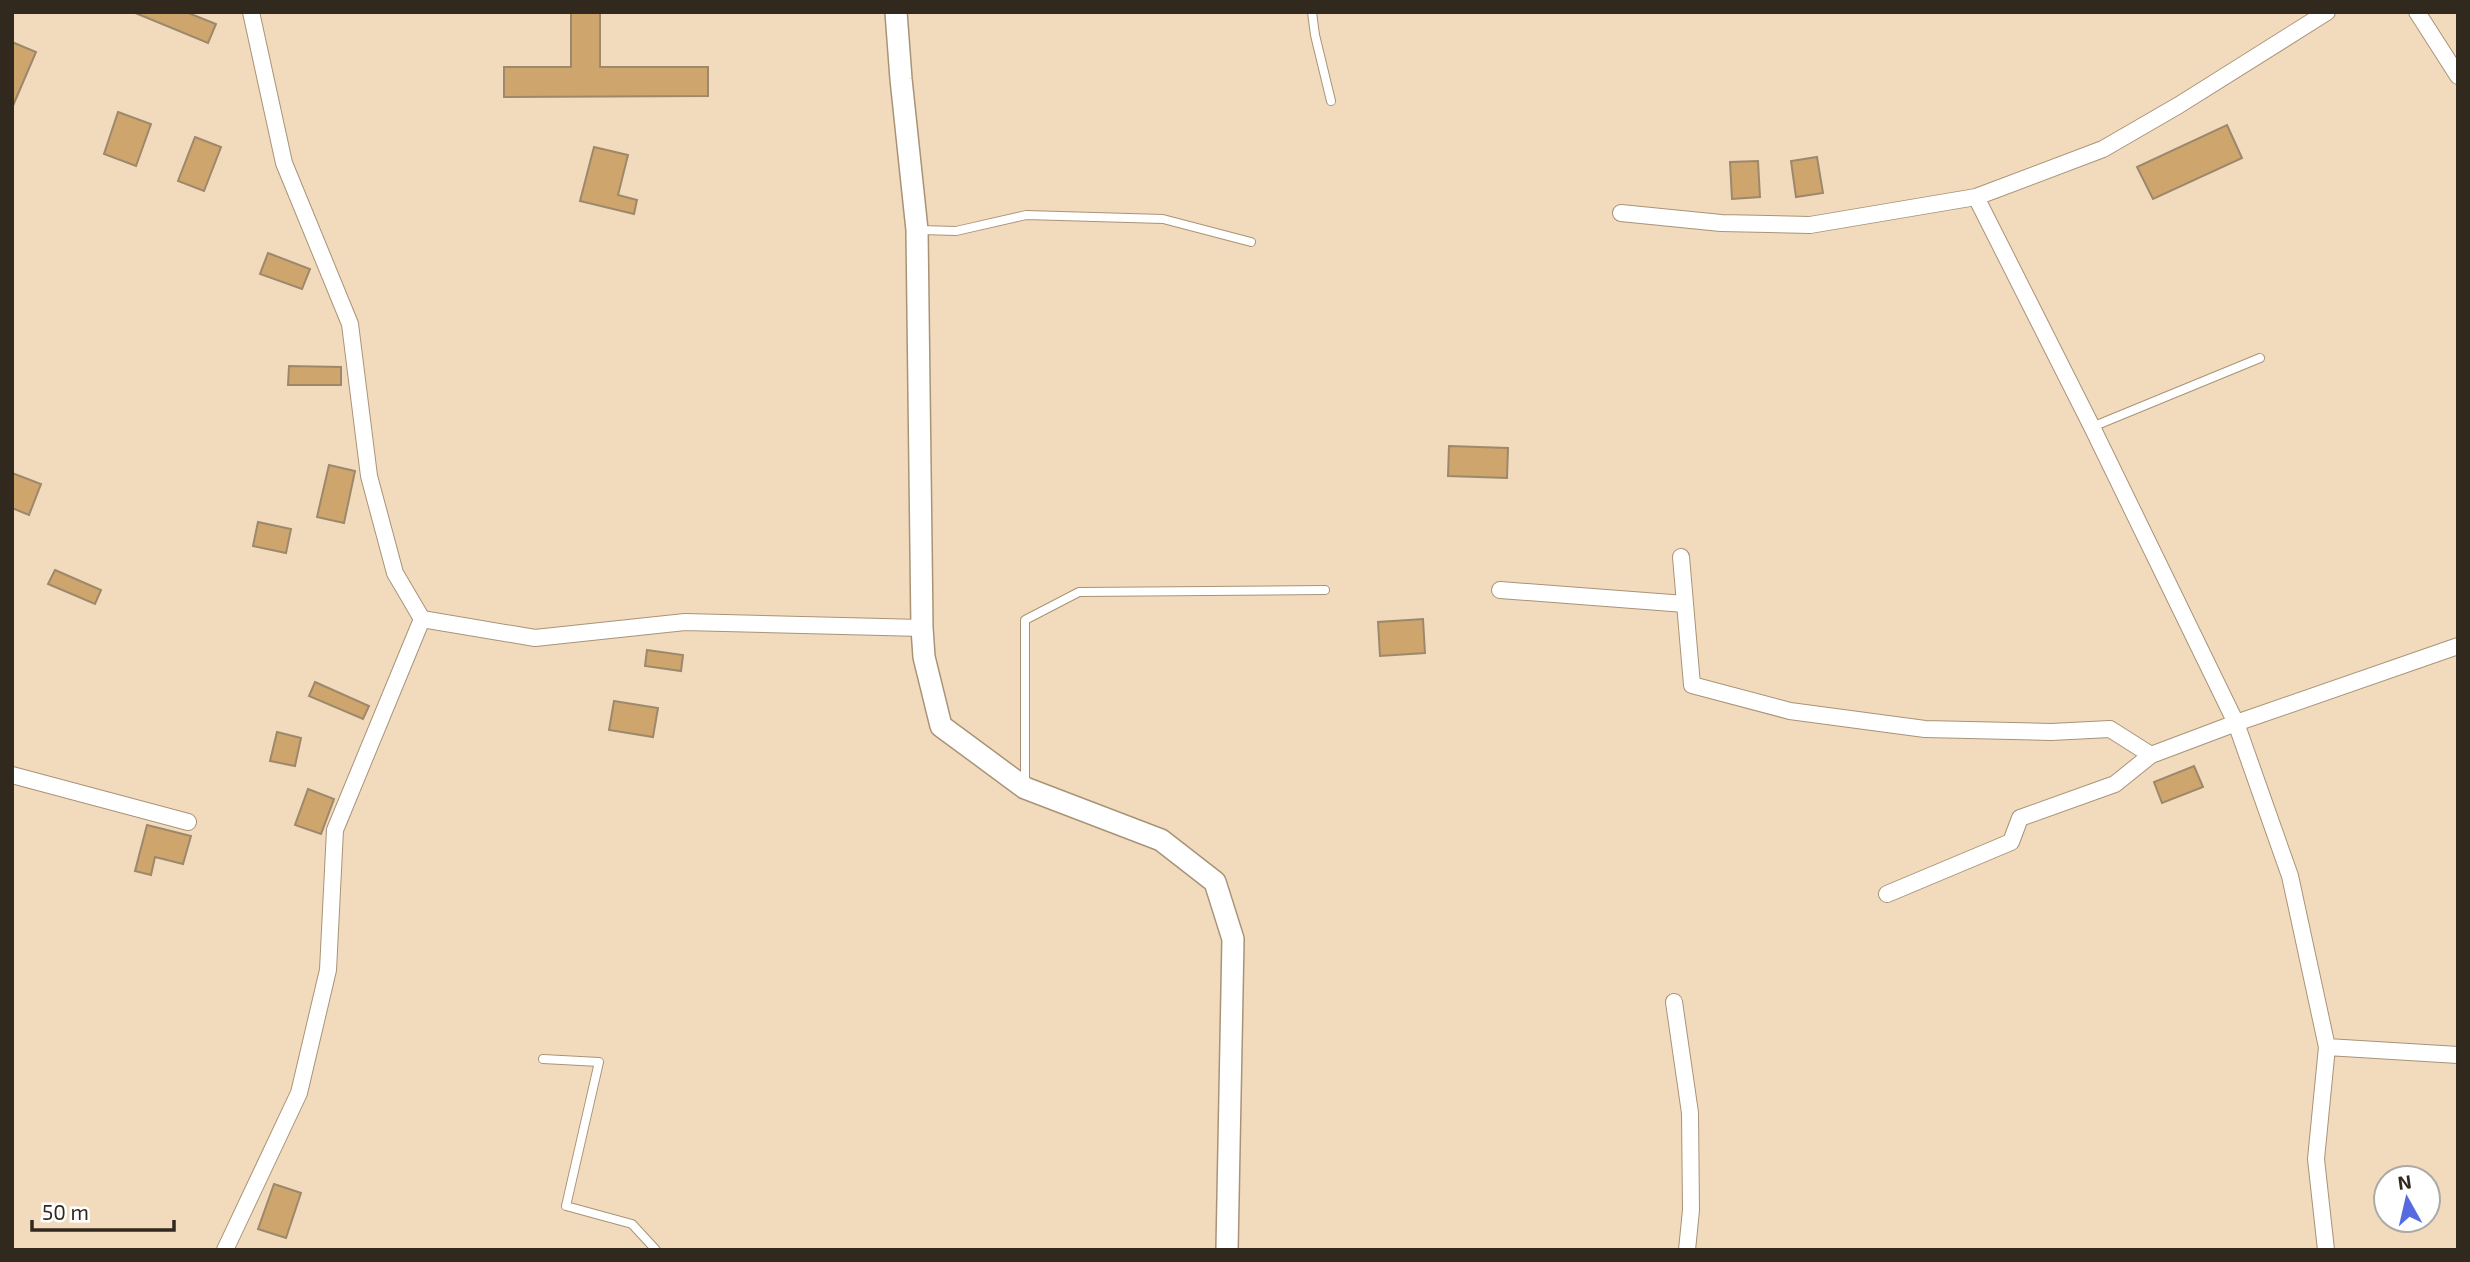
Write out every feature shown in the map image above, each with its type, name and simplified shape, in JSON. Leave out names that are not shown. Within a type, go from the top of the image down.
[{"type":"street","points":[[251,12],[284,163],[350,324],[369,476],[395,573],[422,619]]},
{"type":"street","points":[[896,12],[917,230],[922,628],[924,657],[941,726],[1025,788],[1161,839],[1215,882],[1233,939],[1227,1250]]},
{"type":"street","points":[[1621,213],[1721,223],[1810,225],[1976,197],[2103,149],[2179,106],[2327,12]]},
{"type":"street","points":[[2417,12],[2458,76]]},
{"type":"street","points":[[1976,197],[2236,723],[2290,876],[2327,1047],[2316,1159],[2326,1250]]},
{"type":"street","points":[[1681,557],[1692,685],[1790,711],[1925,729],[2051,732],[2110,729],[2151,755]]},
{"type":"street","points":[[1500,590],[1685,604]]},
{"type":"street","points":[[422,619],[535,638],[685,622],[922,628]]},
{"type":"street","points":[[225,1250],[299,1093],[328,970],[335,830],[422,619]]},
{"type":"street","points":[[1887,894],[2011,842],[2020,818],[2115,784],[2151,755],[2458,646]]},
{"type":"street","points":[[12,775],[188,822]]},
{"type":"street","points":[[1674,1002],[1690,1113],[1691,1210],[1687,1250]]},
{"type":"street","points":[[2327,1047],[2458,1055]]},
{"type":"lane","points":[[1312,12],[1331,101]]},
{"type":"lane","points":[[917,230],[956,231],[1026,215],[1163,219],[1251,242]]},
{"type":"lane","points":[[2092,427],[2260,358]]},
{"type":"lane","points":[[1025,788],[1025,620],[1079,592],[1325,590]]},
{"type":"lane","points":[[543,1059],[599,1062],[566,1206],[632,1224],[656,1250]]},
{"type":"building","points":[[133,12],[186,12],[216,24],[208,43]]},
{"type":"building","points":[[571,12],[600,12],[600,67],[708,67],[708,96],[504,97],[504,67],[571,67]]},
{"type":"building","points":[[12,42],[36,52],[12,108]]},
{"type":"building","points":[[118,112],[151,124],[136,166],[104,154]]},
{"type":"building","points":[[2227,125],[2242,158],[2153,199],[2137,167]]},
{"type":"building","points":[[195,137],[221,147],[204,191],[178,181]]},
{"type":"building","points":[[594,147],[628,155],[618,195],[637,200],[634,214],[580,201]]},
{"type":"building","points":[[1817,157],[1823,193],[1796,197],[1791,161]]},
{"type":"building","points":[[1758,161],[1760,197],[1732,199],[1730,162]]},
{"type":"building","points":[[268,253],[310,269],[302,289],[260,274]]},
{"type":"building","points":[[289,366],[341,367],[341,385],[288,385]]},
{"type":"building","points":[[1449,446],[1508,448],[1507,478],[1448,476]]},
{"type":"building","points":[[329,465],[355,471],[344,523],[317,517]]},
{"type":"building","points":[[12,473],[41,484],[29,515],[12,508]]},
{"type":"building","points":[[258,522],[291,529],[286,553],[253,546]]},
{"type":"building","points":[[55,570],[101,590],[95,604],[48,584]]},
{"type":"building","points":[[1423,619],[1425,653],[1380,656],[1378,622]]},
{"type":"building","points":[[647,650],[683,655],[681,671],[645,666]]},
{"type":"building","points":[[315,682],[369,706],[363,719],[309,696]]},
{"type":"building","points":[[614,701],[658,708],[653,737],[609,730]]},
{"type":"building","points":[[277,732],[301,738],[295,766],[270,761]]},
{"type":"building","points":[[2194,766],[2203,787],[2162,803],[2154,782]]},
{"type":"building","points":[[308,789],[334,799],[321,834],[295,825]]},
{"type":"building","points":[[147,825],[191,836],[183,864],[155,857],[151,875],[135,871]]},
{"type":"building","points":[[274,1184],[301,1193],[286,1238],[258,1229]]}]
